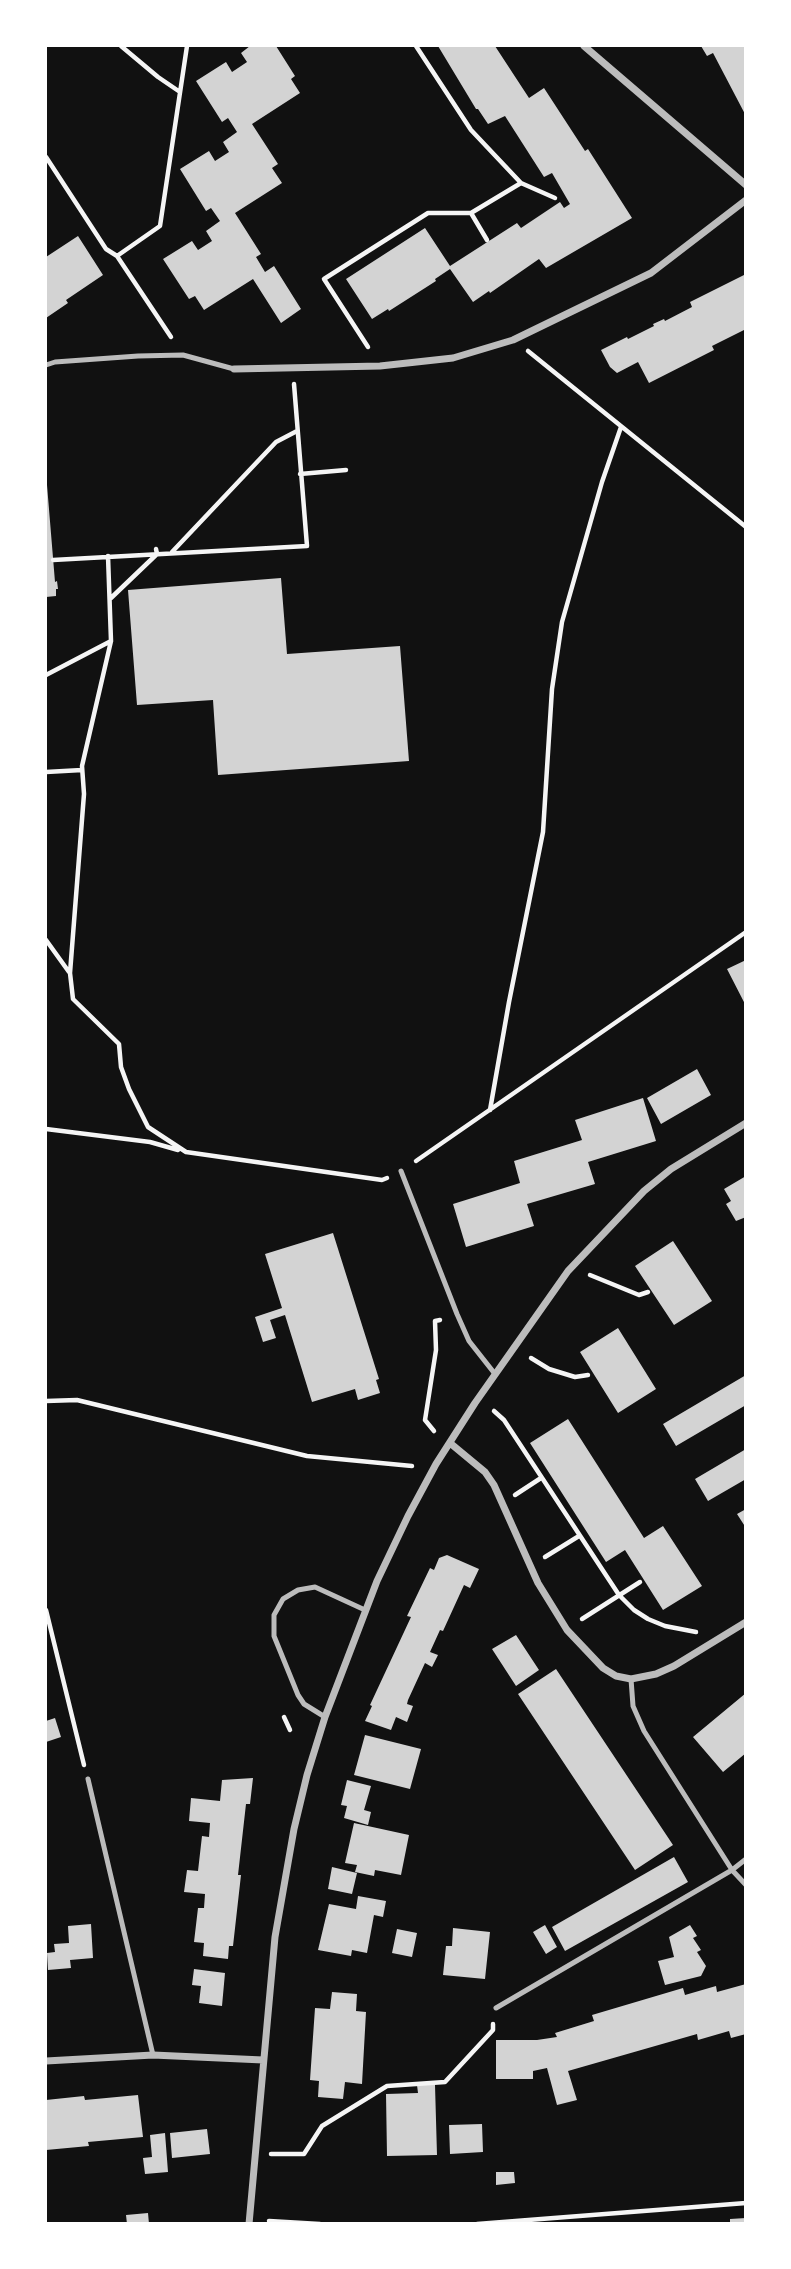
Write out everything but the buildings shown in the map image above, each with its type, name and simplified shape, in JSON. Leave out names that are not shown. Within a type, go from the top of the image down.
[{"type":"street","points":[[584,46],[746,185]]},
{"type":"street","points":[[234,369],[380,366],[453,358],[513,340],[651,273],[746,200]]},
{"type":"street","points":[[249,2224],[275,1937],[289,1856],[307,1775],[325,1717],[365,1610],[408,1516],[450,1443],[568,1271],[643,1191],[671,1169],[746,1124]]},
{"type":"street","points":[[450,1443],[485,1472],[495,1485],[538,1583],[568,1630],[603,1668],[616,1676],[631,1679],[656,1674],[746,1622]]},
{"type":"street","points":[[46,2061],[153,2055],[262,2060]]},
{"type":"lane","points":[[46,365],[55,362],[183,355],[234,369]]},
{"type":"lane","points":[[401,1171],[457,1314],[470,1341],[495,1374]]},
{"type":"lane","points":[[325,1717],[304,1704],[298,1695],[274,1636],[274,1615],[283,1600],[298,1590],[316,1587],[365,1610]]},
{"type":"lane","points":[[631,1679],[633,1706],[644,1731],[732,1870],[746,1885]]},
{"type":"lane","points":[[88,1779],[153,2055]]},
{"type":"lane","points":[[496,2008],[732,1870],[746,1859]]},
{"type":"path","points":[[121,46],[180,92]]},
{"type":"path","points":[[117,256],[160,226],[187,46]]},
{"type":"path","points":[[416,46],[471,130],[521,183],[555,198]]},
{"type":"path","points":[[46,157],[106,249],[117,256],[183,355]]},
{"type":"path","points":[[380,366],[324,279],[428,213],[471,213],[521,183]]},
{"type":"path","points":[[471,213],[486,240]]},
{"type":"path","points":[[513,340],[746,527]]},
{"type":"path","points":[[53,560],[156,551],[171,553],[307,546],[292,369]]},
{"type":"path","points":[[490,1110],[543,832],[552,690],[562,622],[602,482],[621,427]]},
{"type":"path","points":[[171,553],[276,442],[297,431]]},
{"type":"path","points":[[300,474],[346,470]]},
{"type":"path","points":[[110,599],[156,551]]},
{"type":"path","points":[[108,556],[111,641],[82,770],[84,794],[70,973],[73,999],[119,1044],[121,1067],[148,1127],[186,1152]]},
{"type":"path","points":[[46,675],[111,641]]},
{"type":"path","points":[[46,772],[82,770]]},
{"type":"path","points":[[46,1129],[150,1142],[186,1152],[382,1180],[401,1171],[746,932]]},
{"type":"path","points":[[46,940],[70,973]]},
{"type":"path","points":[[590,1275],[639,1295],[648,1292]]},
{"type":"path","points":[[434,1431],[425,1420],[436,1350],[435,1321],[457,1314]]},
{"type":"path","points":[[531,1358],[549,1369],[575,1377],[588,1375]]},
{"type":"path","points":[[46,1401],[77,1401],[307,1456],[412,1466]]},
{"type":"path","points":[[494,1411],[504,1420],[619,1595],[648,1619],[665,1626],[701,1634]]},
{"type":"path","points":[[515,1495],[541,1478]]},
{"type":"path","points":[[541,1559],[579,1536]]},
{"type":"path","points":[[579,1621],[640,1582]]},
{"type":"path","points":[[46,1610],[88,1779]]},
{"type":"path","points":[[284,1717],[290,1730]]},
{"type":"path","points":[[283,2155],[304,2154],[322,2126],[387,2085],[445,2082],[493,2030],[493,2020]]},
{"type":"path","points":[[477,2224],[746,2203]]},
{"type":"path","points":[[269,2221],[320,2224]]}]
